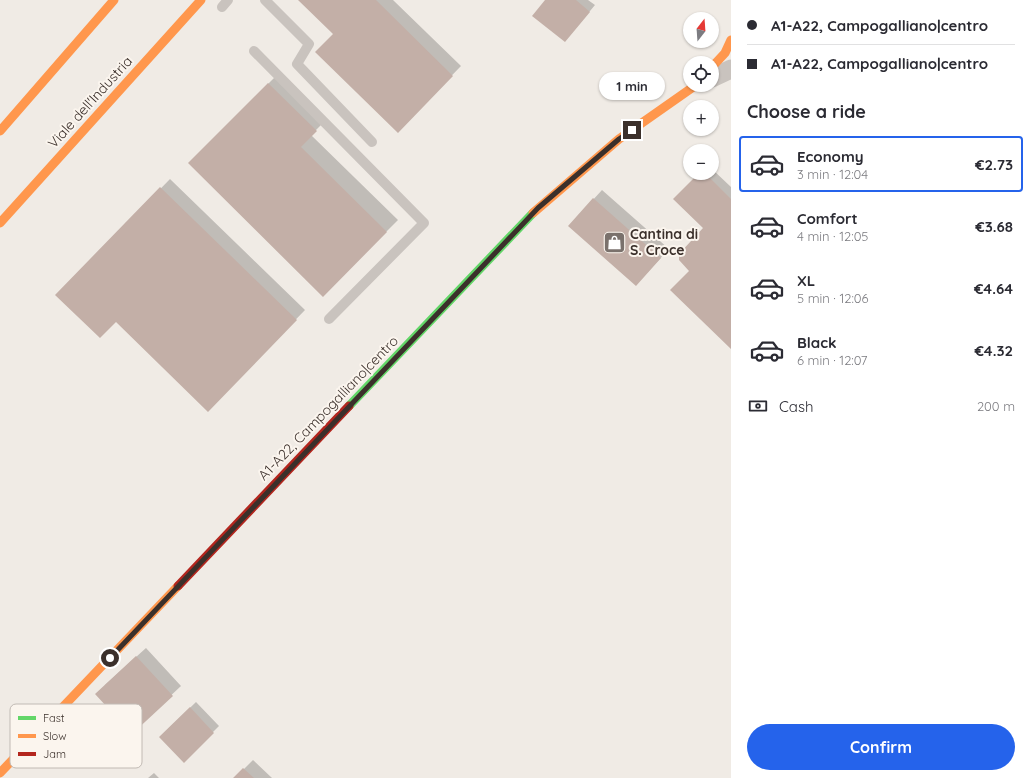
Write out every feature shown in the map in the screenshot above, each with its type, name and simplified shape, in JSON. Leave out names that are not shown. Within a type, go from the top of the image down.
[{"type":"main road","points":[[0,131],[114,0]]},
{"type":"main road","name":"Viale dell'Industria","points":[[0,223],[201,0]]},
{"type":"main road","points":[[719,59],[725,53],[731,40]]},
{"type":"main road","points":[[719,69],[731,60]]},
{"type":"main road","name":"A1-A22, Campogalliano|centro","points":[[66,704],[538,208],[619,139],[686,92]]},
{"type":"main road","name":"A1-A22, Campogalliano|centro","points":[[0,773],[10,762]]},
{"type":"street","points":[[719,75],[731,69]]},
{"type":"lane","points":[[265,0],[309,44],[297,64],[372,142]]},
{"type":"lane","points":[[254,51],[424,223],[330,319]]},
{"type":"building","points":[[298,0],[376,0],[453,76],[398,133],[315,52],[333,34]]},
{"type":"building","points":[[545,0],[576,0],[590,12],[565,42],[532,16]]},
{"type":"building","points":[[268,83],[317,131],[301,147],[387,232],[323,297],[188,163]]},
{"type":"building","points":[[692,180],[712,180],[731,199],[731,349],[670,290],[689,271],[679,260],[679,254],[703,228],[673,199]]},
{"type":"building","points":[[160,187],[297,320],[208,412],[116,322],[100,338],[55,295]]},
{"type":"building","name":"Cantina di S. Croce","points":[[593,198],[661,258],[636,286],[568,226]]},
{"type":"building","points":[[136,656],[173,696],[142,725],[142,704],[104,704],[95,694]]},
{"type":"building","points":[[190,707],[214,733],[184,763],[159,737]]},
{"type":"building","points":[[243,768],[254,778],[233,778]]},
{"type":"traffic: fast","points":[[349,406],[533,213]]},
{"type":"traffic: slow","points":[[0,131],[114,0]]},
{"type":"traffic: slow","points":[[0,223],[201,0]]},
{"type":"traffic: slow","points":[[719,59],[725,53],[731,40]]},
{"type":"traffic: slow","points":[[533,213],[619,139],[686,92]]},
{"type":"traffic: slow","points":[[66,704],[178,586]]},
{"type":"traffic: slow","points":[[0,773],[10,762]]},
{"type":"traffic: jam","points":[[178,586],[349,406]]},
{"type":"place","name":"Cantina di S. Croce","points":[[615,242]]},
{"type":"route","points":[[110,658],[538,208],[619,139],[632,130]]}]
